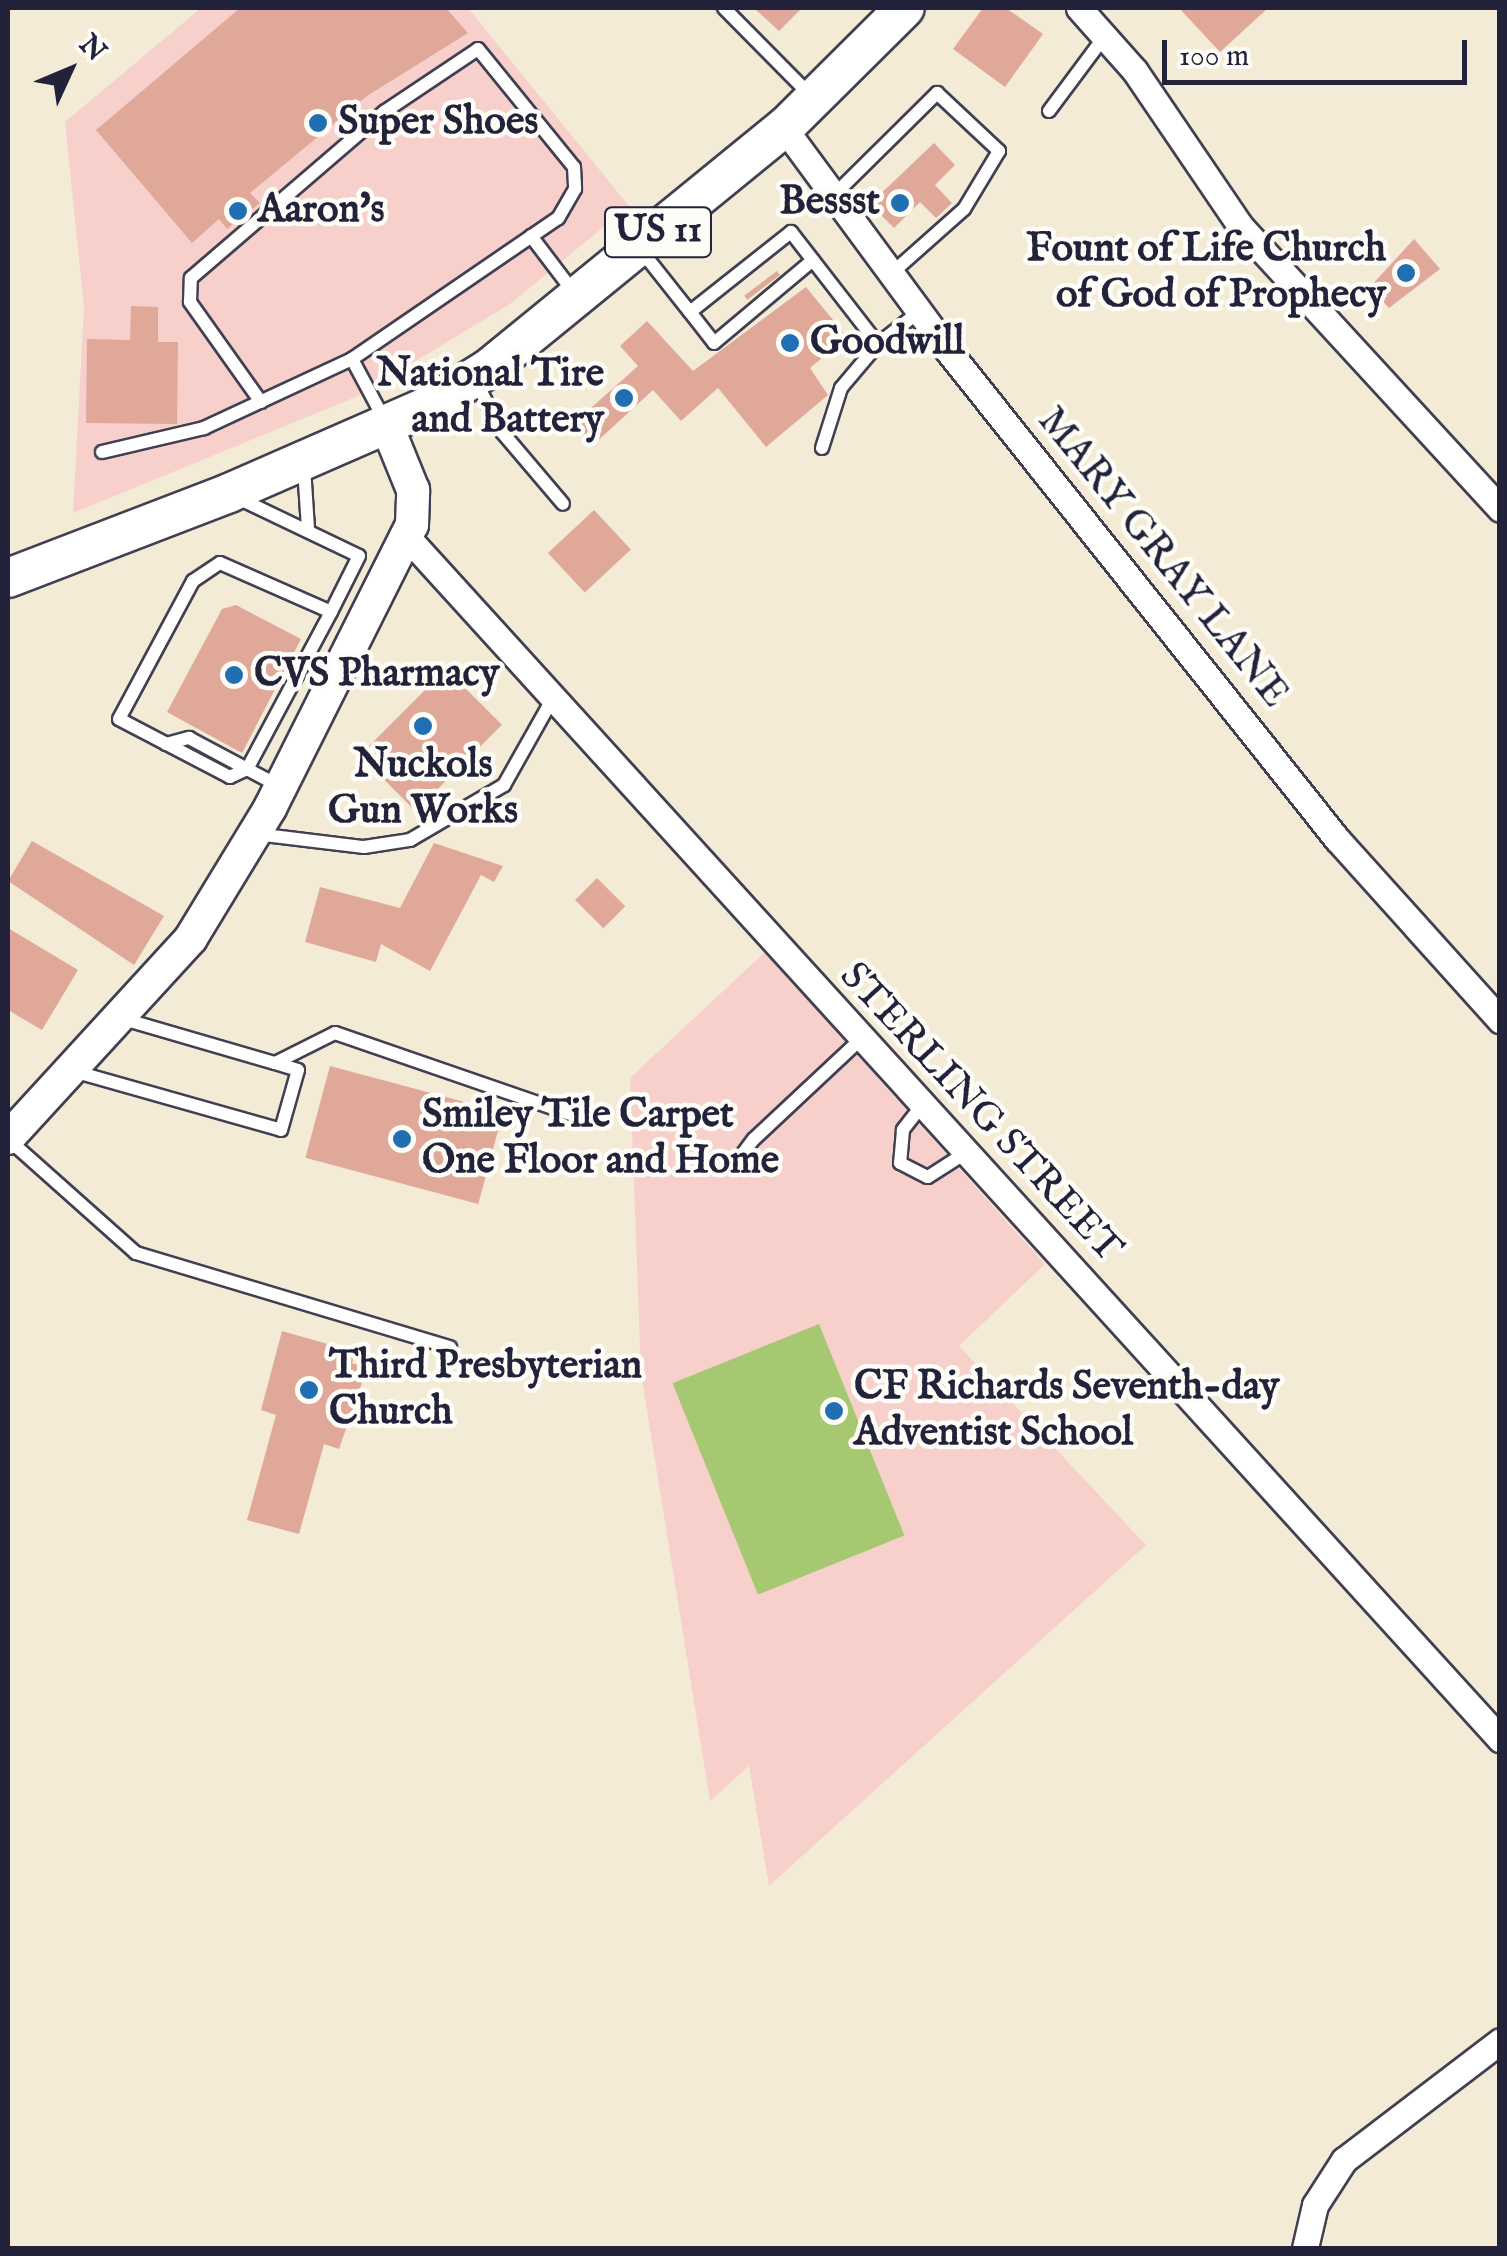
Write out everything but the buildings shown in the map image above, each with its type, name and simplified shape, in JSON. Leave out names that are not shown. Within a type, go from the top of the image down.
[{"type":"main road","name":"US 11","points":[[8,578],[229,493],[474,378],[578,298],[784,128],[900,10]]},
{"type":"street","points":[[1079,8],[1105,36],[1241,228],[1500,509]]},
{"type":"street","name":"MARY GRAY LANE","points":[[784,128],[920,311],[1337,839],[1500,1020]]},
{"type":"street","points":[[8,1138],[66,1069],[191,938],[281,788],[408,536],[414,498],[385,421]]},
{"type":"street","name":"STERLING STREET","points":[[408,536],[1500,1740]]},
{"type":"street","points":[[1306,2248],[1315,2205],[1344,2160],[1500,2041]]},
{"type":"lane","points":[[723,8],[815,100]]},
{"type":"lane","points":[[1048,111],[1105,36]]},
{"type":"lane","points":[[102,452],[204,428],[261,402],[352,359],[558,218],[575,189],[574,167],[478,49],[384,112],[200,268],[190,302],[261,402]]},
{"type":"lane","points":[[835,194],[937,94],[999,151],[964,209],[892,272]]},
{"type":"lane","points":[[690,312],[791,232],[878,344]]},
{"type":"lane","points":[[531,236],[578,298]]},
{"type":"lane","points":[[639,247],[714,344],[813,260]]},
{"type":"lane","points":[[822,448],[842,388],[878,344],[920,311]]},
{"type":"lane","points":[[352,359],[385,421]]},
{"type":"lane","points":[[474,378],[502,432],[563,504]]},
{"type":"lane","points":[[304,456],[308,529]]},
{"type":"lane","points":[[229,493],[359,556],[247,769]]},
{"type":"lane","points":[[281,788],[189,738],[166,744],[120,720],[192,581],[220,563],[245,567],[331,612]]},
{"type":"lane","points":[[255,834],[364,847],[410,840],[504,785],[554,696]]},
{"type":"lane","points":[[66,1069],[281,1130],[298,1070],[118,1017]]},
{"type":"lane","points":[[275,1063],[335,1033],[570,1114]]},
{"type":"lane","points":[[748,1168],[740,1156],[754,1139],[862,1038]]},
{"type":"lane","points":[[923,1104],[904,1130],[900,1162],[928,1178],[968,1152]]},
{"type":"lane","points":[[8,1138],[136,1253],[450,1347]]},
{"type":"shaded area","points":[[201,8],[468,8],[629,206],[510,304],[356,397],[73,513],[84,307],[65,122]]},
{"type":"shaded area","name":"CF Richards Seventh-day Adventist School","points":[[765,952],[1045,1264],[959,1346],[1146,1545],[769,1886],[749,1766],[710,1801],[641,1373],[630,1078]]},
{"type":"green space","points":[[819,1324],[904,1535],[758,1595],[673,1383]]},
{"type":"place","name":"Super Shoes","points":[[318,123]]},
{"type":"place","name":"Bessst","points":[[900,203]]},
{"type":"place","name":"Aaron's","points":[[238,211]]},
{"type":"place","name":"Fount of Life Church of God of Prophecy","points":[[1406,273]]},
{"type":"place","name":"Goodwill","points":[[790,343]]},
{"type":"place","name":"National Tire and Battery","points":[[624,398]]},
{"type":"place","name":"CVS Pharmacy","points":[[234,675]]},
{"type":"place","name":"Nuckols Gun Works","points":[[423,726]]},
{"type":"place","name":"Smiley Tile Carpet One Floor and Home","points":[[402,1139]]},
{"type":"place","name":"Third Presbyterian Church","points":[[309,1390]]},
{"type":"place","name":"CF Richards Seventh-day Adventist School","points":[[834,1411]]}]
